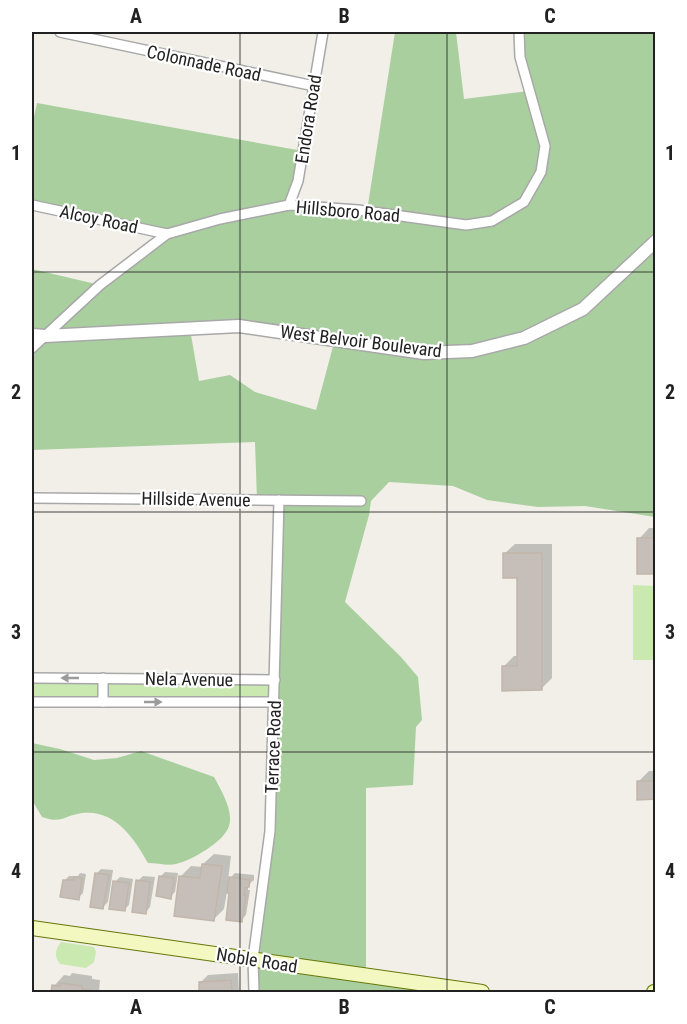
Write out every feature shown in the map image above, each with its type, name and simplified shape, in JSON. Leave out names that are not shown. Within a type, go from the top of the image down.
[{"type":"main road","name":"Noble Road","points":[[32,928],[482,993]]},
{"type":"street","name":"Colonnade Road","points":[[60,32],[314,86]]},
{"type":"street","name":"Endora Road","points":[[289,205],[298,181],[323,32]]},
{"type":"street","name":"Hillsboro Road","points":[[32,348],[100,285],[167,234],[220,219],[289,205],[357,210],[466,225],[492,221],[524,202],[541,172],[545,146],[520,57],[519,32]]},
{"type":"street","name":"Alcoy Road","points":[[32,205],[167,234]]},
{"type":"street","name":"West Belvoir Boulevard","points":[[32,335],[239,326],[424,352],[472,351],[524,338],[583,309],[656,241]]},
{"type":"street","name":"Hillside Avenue","points":[[32,498],[361,501]]},
{"type":"street","name":"Terrace Road","points":[[254,993],[252,959],[270,831],[276,680],[279,500]]},
{"type":"street","name":"Nela Avenue","points":[[32,678],[276,680]]},
{"type":"street","points":[[103,678],[103,702]]},
{"type":"street","name":"Nela Avenue","points":[[32,702],[275,702]]},
{"type":"green space","points":[[395,32],[456,32],[464,99],[529,91],[519,32],[655,32],[655,517],[585,506],[538,507],[487,500],[453,486],[389,482],[371,501],[345,602],[418,677],[422,720],[416,727],[413,785],[366,788],[366,976],[425,985],[425,992],[254,992],[270,831],[279,501],[257,500],[255,442],[32,450],[32,348],[45,337],[32,335],[32,269],[100,285],[167,234],[32,205],[32,126],[37,103],[303,151],[289,205],[367,211]],"holes":[[[239,326],[335,339],[316,410],[255,392],[230,375],[199,381],[190,329]]]},
{"type":"green space","points":[[633,585],[655,586],[655,660],[633,660]]},
{"type":"green space","points":[[32,678],[275,680],[275,702],[32,702]]},
{"type":"green space","points":[[32,743],[94,760],[117,758],[141,751],[214,777],[228,807],[229,826],[214,844],[190,859],[173,865],[148,863],[130,835],[114,820],[94,813],[75,814],[59,820],[42,817],[32,800]]},
{"type":"green space","points":[[61,942],[94,947],[96,952],[94,962],[86,968],[60,964],[56,953]]},
{"type":"building","points":[[637,538],[656,538],[656,574],[637,574]]},
{"type":"building","points":[[503,553],[542,553],[542,690],[502,691],[502,666],[517,666],[517,578],[503,578]]},
{"type":"building","points":[[637,781],[656,781],[656,799],[637,800]]},
{"type":"building","points":[[202,864],[222,866],[214,921],[174,916],[179,876],[200,878]]},
{"type":"building","points":[[95,873],[109,875],[103,909],[90,907]]},
{"type":"building","points":[[159,876],[174,878],[171,899],[156,896]]},
{"type":"building","points":[[74,877],[82,878],[79,900],[60,897],[63,880],[74,880]]},
{"type":"building","points":[[229,877],[250,880],[249,887],[245,888],[242,922],[226,920]]},
{"type":"building","points":[[136,880],[150,882],[146,914],[132,912]]},
{"type":"building","points":[[113,881],[129,883],[125,911],[109,909]]},
{"type":"building","points":[[231,980],[232,992],[199,992],[199,982]]},
{"type":"building","points":[[60,983],[82,986],[82,989],[90,990],[90,992],[51,992],[52,985],[60,986]]}]
